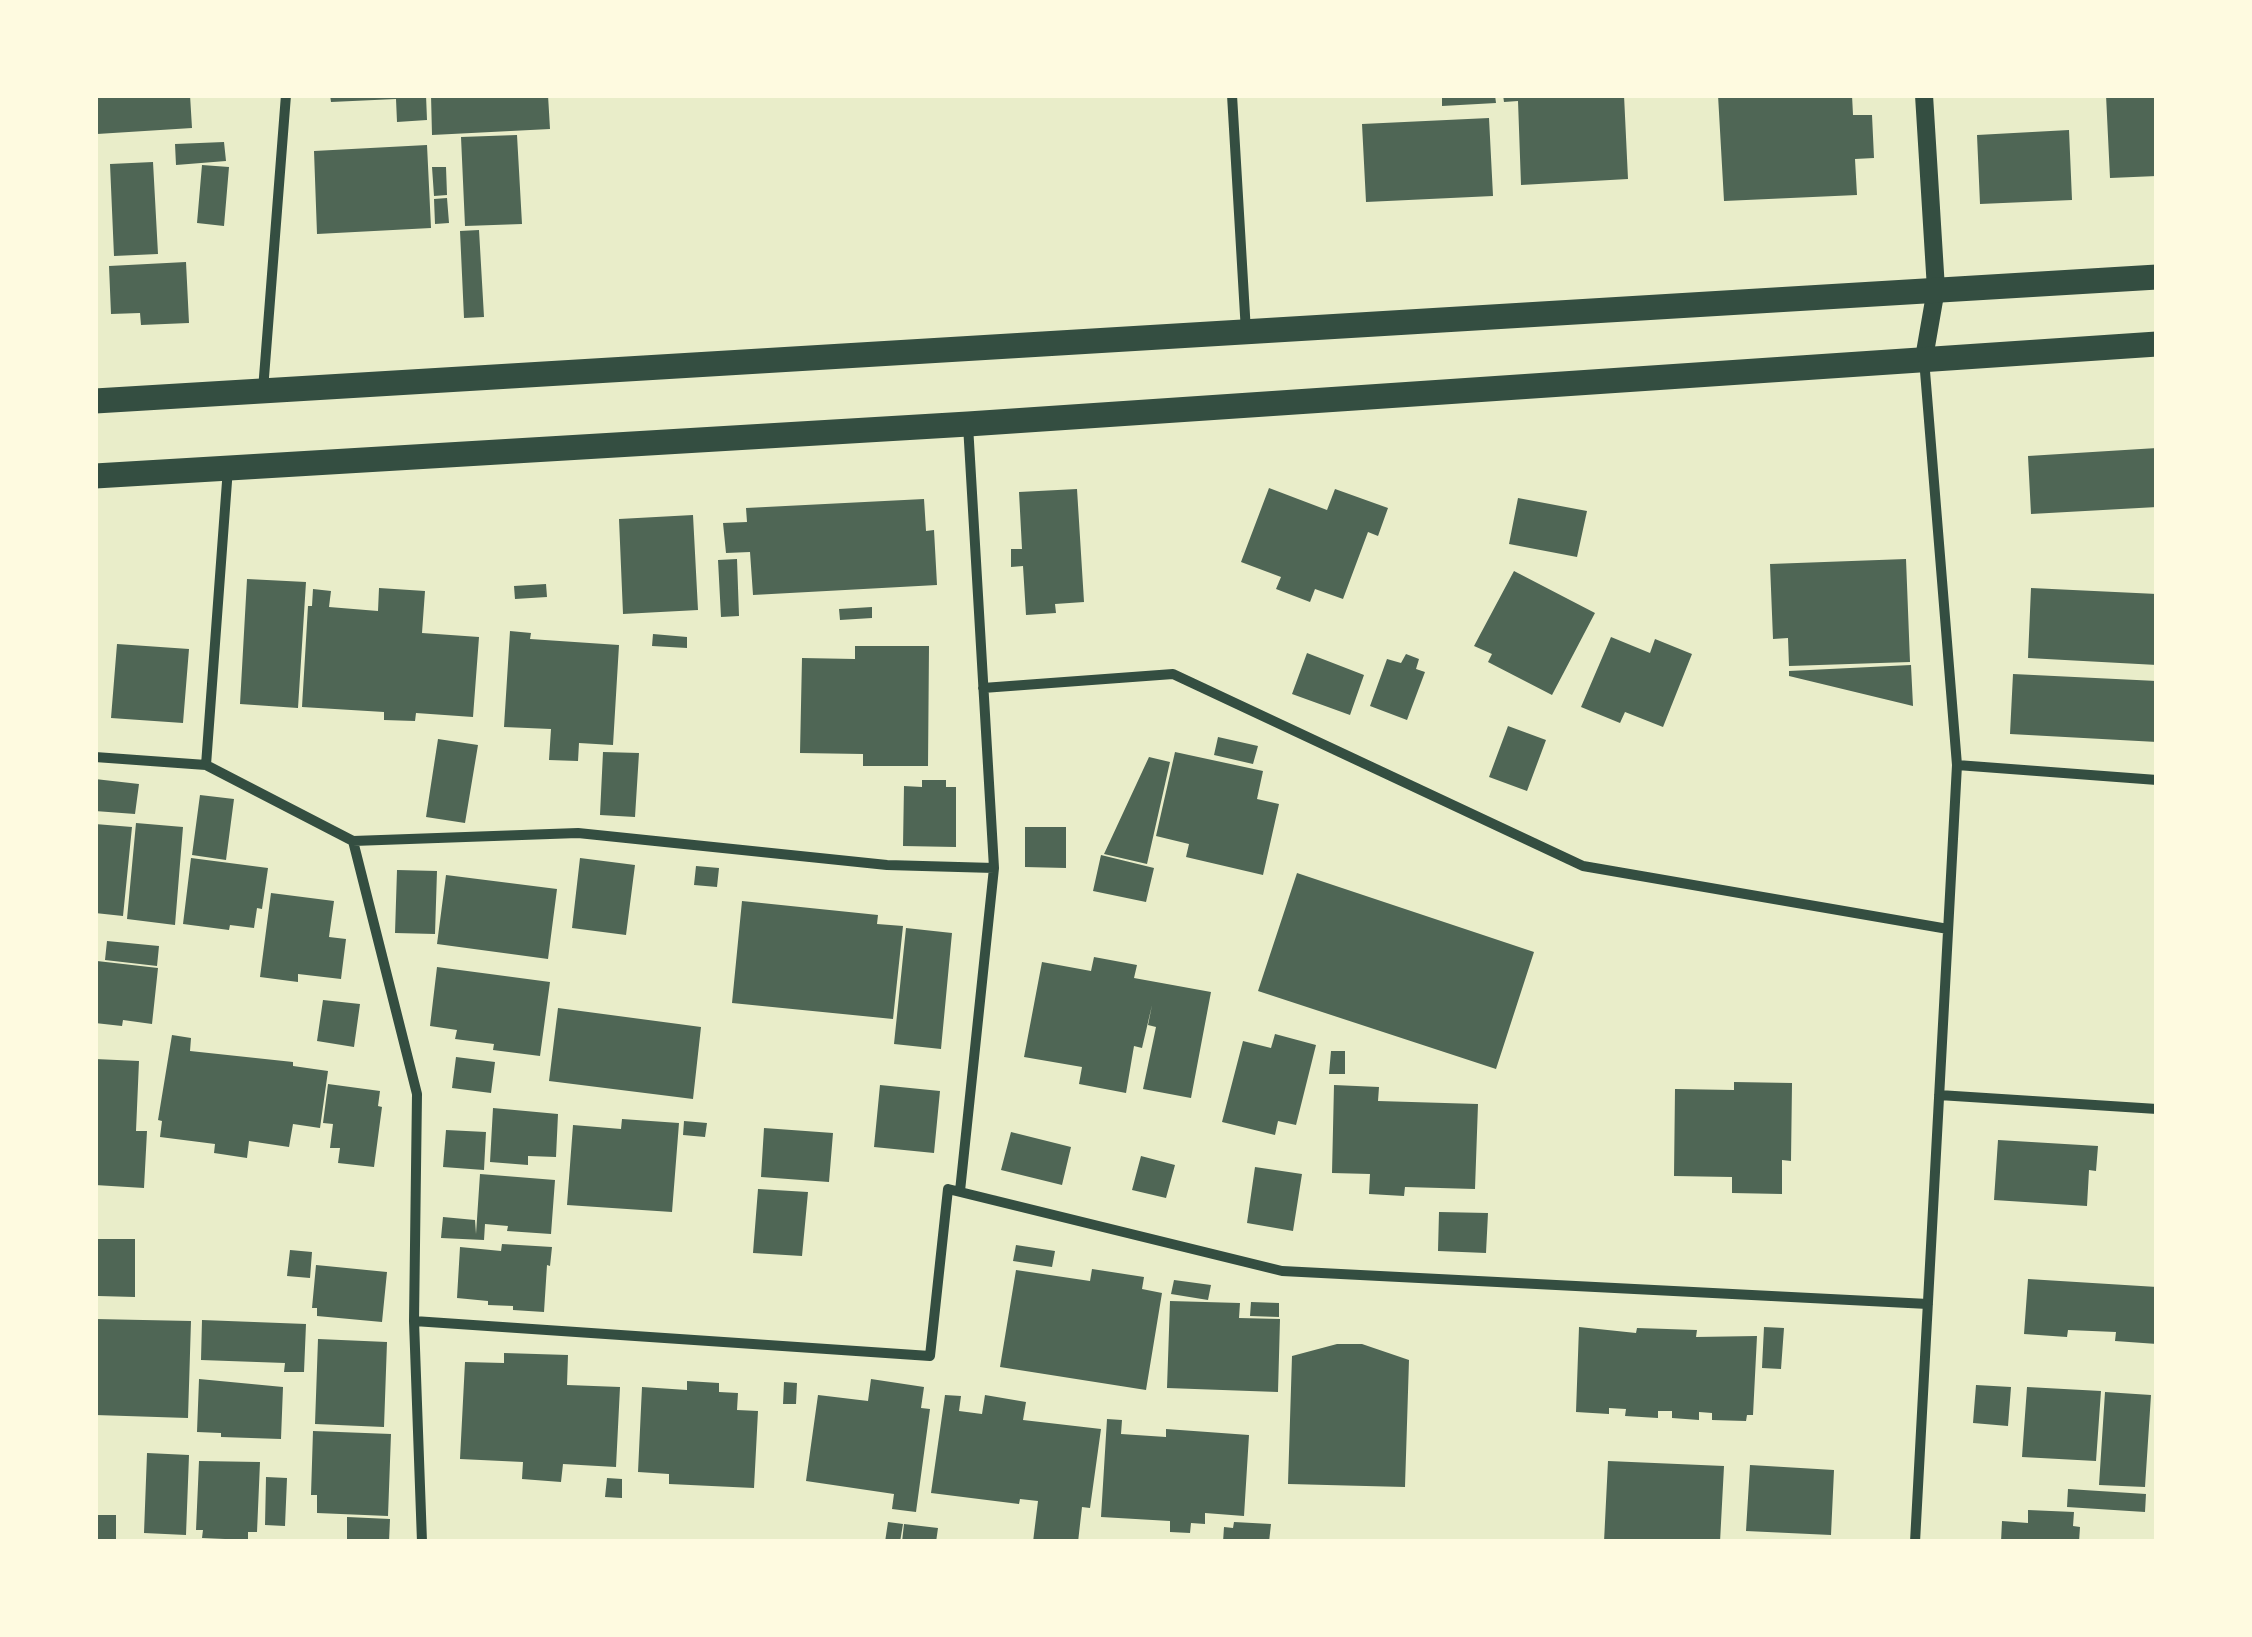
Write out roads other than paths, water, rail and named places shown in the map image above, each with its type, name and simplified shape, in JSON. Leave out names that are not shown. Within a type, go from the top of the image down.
[{"type":"main road","points":[[95,402],[2157,277]]},
{"type":"main road","points":[[95,476],[968,424],[2157,344]]},
{"type":"street","points":[[262,392],[286,95]]},
{"type":"street","points":[[1232,95],[1246,334]]},
{"type":"street","points":[[1915,1542],[1957,765],[1924,358],[1936,289],[1924,95]]},
{"type":"street","points":[[960,1191],[994,868],[968,424]]},
{"type":"street","points":[[206,765],[228,468]]},
{"type":"street","points":[[984,688],[1172,674],[1583,866],[1948,929]]},
{"type":"street","points":[[95,757],[206,765],[353,841],[578,833],[888,865],[994,868]]},
{"type":"street","points":[[1957,765],[2157,780]]},
{"type":"street","points":[[353,841],[417,1094],[414,1320],[422,1542]]},
{"type":"street","points":[[1939,1095],[2157,1109]]},
{"type":"street","points":[[414,1320],[930,1356],[948,1188],[1282,1271],[1928,1304]]}]
